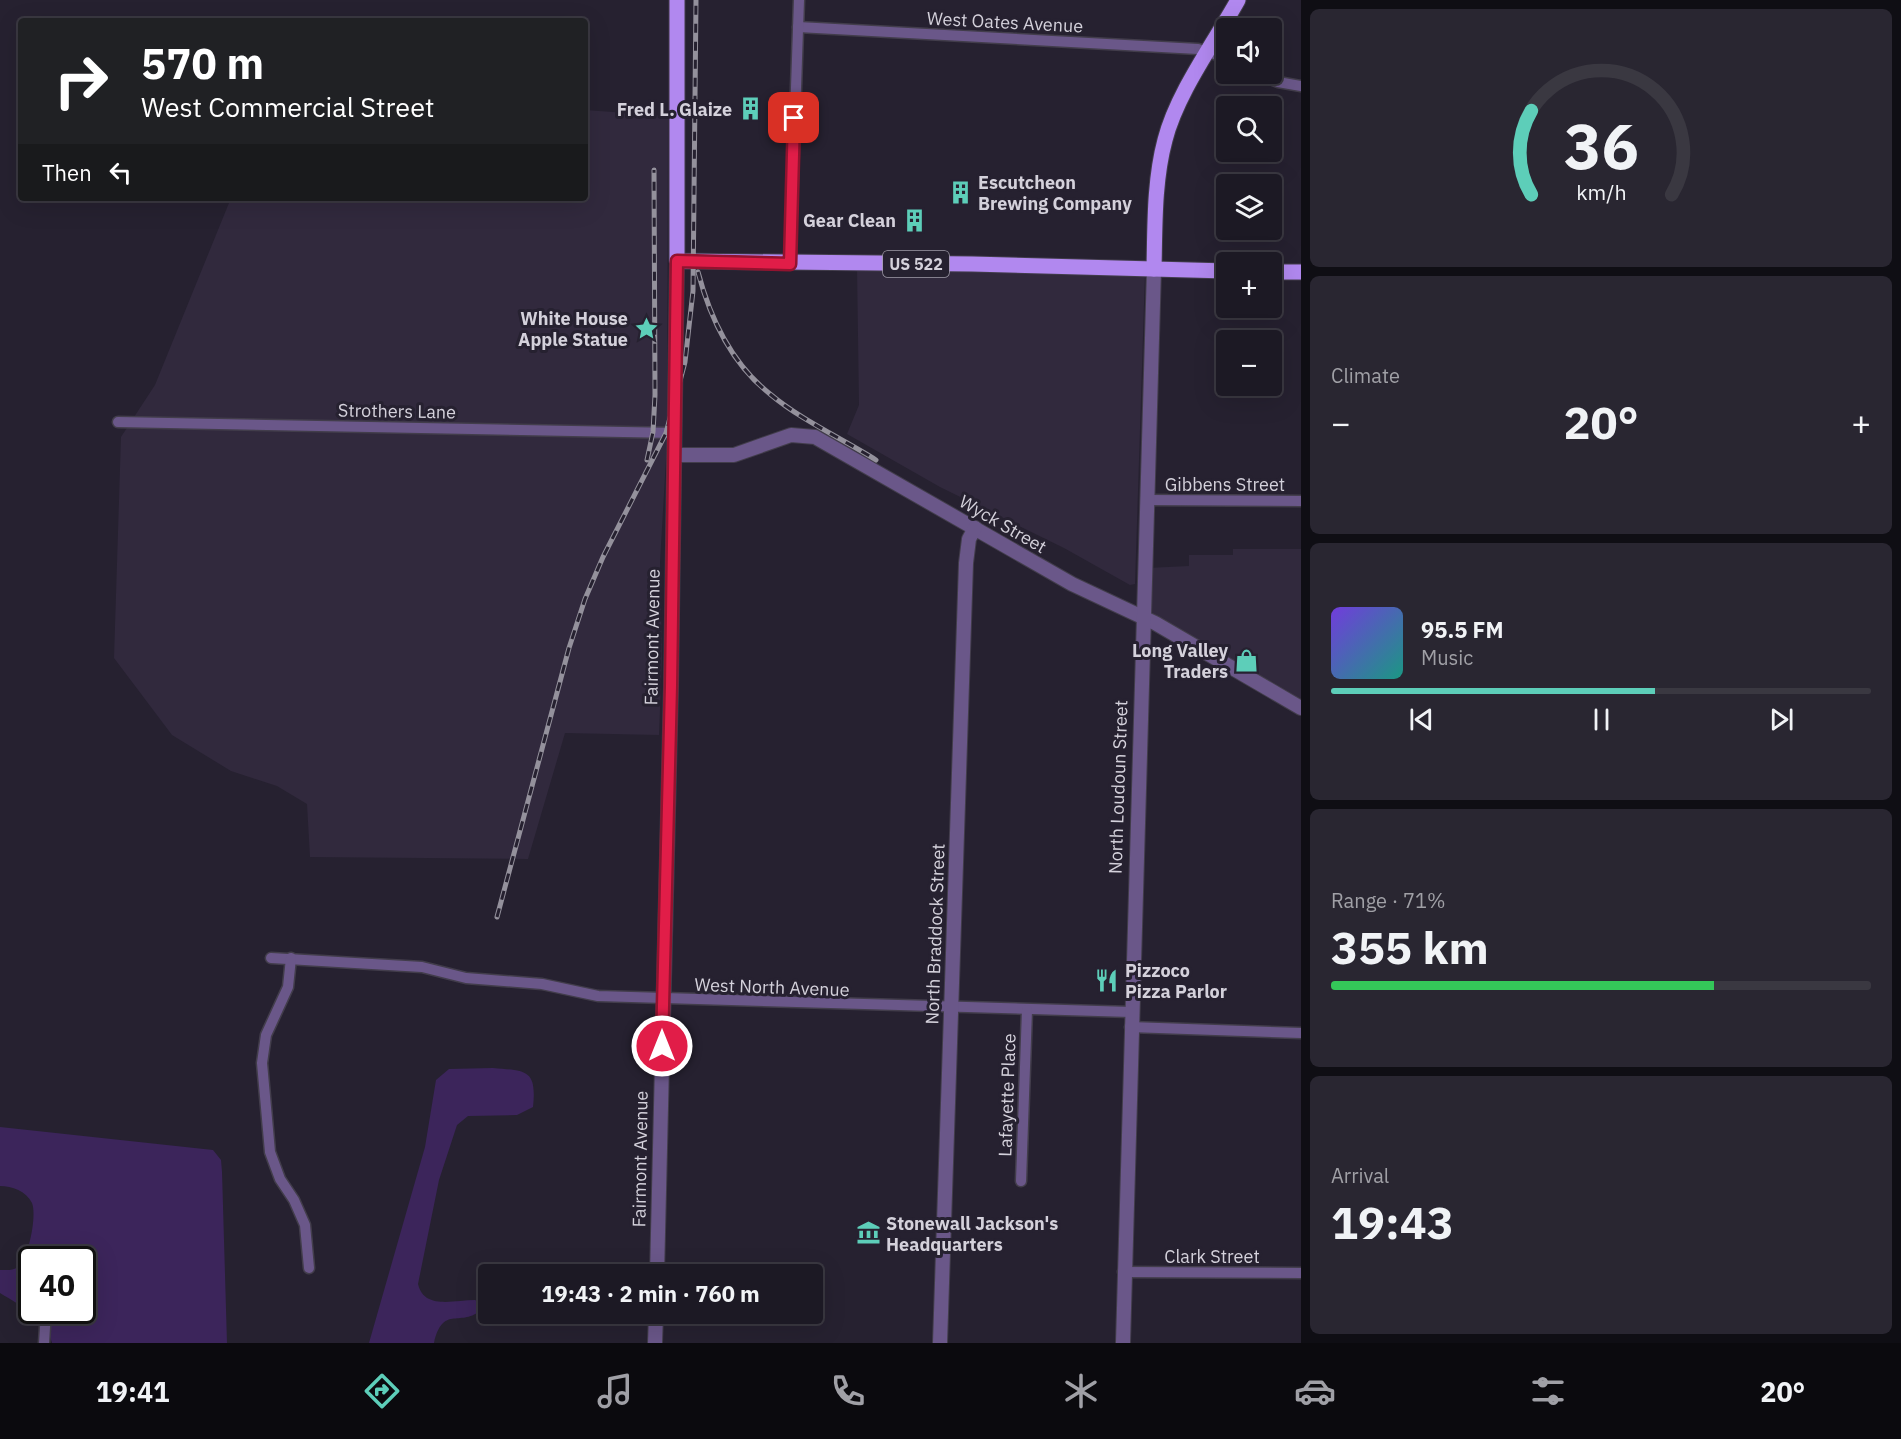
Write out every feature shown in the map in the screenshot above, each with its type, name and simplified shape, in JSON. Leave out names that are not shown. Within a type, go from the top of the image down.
[{"type":"main road","name":"Fairmont Avenue","points":[[677,0],[677,261]]},
{"type":"main road","name":"North Loudoun Street","points":[[1154,269],[1157,183],[1165,139],[1181,100],[1238,0]]},
{"type":"main road","name":"US 522","points":[[677,261],[790,264],[972,264],[1154,269]]},
{"type":"main road","points":[[1154,269],[1216,272]]},
{"type":"main road","points":[[1282,272],[1301,272]]},
{"type":"street","points":[[790,264],[800,0]]},
{"type":"street","name":"West Oates Avenue","points":[[798,27],[1209,51],[1216,54]]},
{"type":"street","points":[[1282,83],[1301,86]]},
{"type":"street","name":"Fairmont Avenue","points":[[657,1264],[675,455],[677,261]]},
{"type":"street","name":"North Loudoun Street","points":[[1123,1343],[1130,1028],[1143,616],[1149,500],[1154,269]]},
{"type":"street","name":"Strothers Lane","points":[[118,422],[675,433]]},
{"type":"street","name":"Wyck Street","points":[[675,455],[734,455],[791,435],[815,437],[1072,584],[1143,616],[1301,708]]},
{"type":"street","name":"Gibbens Street","points":[[1149,500],[1301,501]]},
{"type":"street","name":"North Braddock Street","points":[[940,1343],[966,563],[969,539],[975,528]]},
{"type":"street","name":"West North Avenue","points":[[271,958],[422,967],[466,978],[542,984],[598,996],[662,1000],[1131,1012]]},
{"type":"street","points":[[291,958],[288,987],[266,1035],[262,1063],[270,1152],[280,1179],[294,1200],[305,1225],[309,1268]]},
{"type":"street","name":"Lafayette Place","points":[[1021,1181],[1027,1010]]},
{"type":"street","points":[[1130,1028],[1301,1033]]},
{"type":"street","name":"Clark Street","points":[[1123,1272],[1301,1273]]},
{"type":"street","points":[[44,1343],[45,1324]]},
{"type":"street","points":[[655,1343],[656,1324]]},
{"type":"shaded area","points":[[588,110],[668,116],[667,442],[660,562],[662,656],[659,735],[565,733],[528,859],[310,857],[307,804],[277,786],[231,771],[172,735],[114,658],[121,437],[155,385],[230,201],[588,201]]},
{"type":"shaded area","points":[[857,267],[1145,273],[1135,584],[1130,585],[1064,548],[940,487],[847,434],[859,405]]},
{"type":"shaded area","points":[[1233,549],[1301,549],[1301,703],[1150,614],[1148,568],[1189,566],[1189,555],[1233,555]]},
{"type":"shaded area","points":[[449,1069],[514,1070],[527,1074],[533,1085],[533,1107],[517,1115],[468,1116],[457,1125],[439,1180],[418,1284],[421,1292],[433,1300],[449,1302],[475,1300],[478,1302],[478,1312],[447,1320],[438,1331],[434,1343],[369,1343],[425,1147],[436,1080]]},
{"type":"shaded area","points":[[0,1127],[213,1150],[221,1160],[222,1172],[227,1343],[52,1343],[42,1324],[96,1324],[96,1246],[29,1246],[33,1217],[32,1203],[22,1192],[0,1186]]},
{"type":"shaded area","points":[[18,1267],[18,1304],[0,1293],[0,1270]]},
{"type":"railway","points":[[497,917],[569,648],[585,599],[603,557],[666,433],[685,362],[693,291],[696,0]]},
{"type":"railway","points":[[647,460],[653,432],[655,395],[654,170]]},
{"type":"railway","points":[[698,272],[709,306],[724,339],[744,369],[756,382],[795,412],[876,460]]},
{"type":"place","name":"Fred L. Glaize","points":[[750,109]]},
{"type":"place","name":"Escutcheon Brewing Company","points":[[960,192]]},
{"type":"place","name":"Gear Clean","points":[[914,220]]},
{"type":"place","name":"White House Apple Statue","points":[[646,328]]},
{"type":"place","name":"Long Valley Traders","points":[[1246,660]]},
{"type":"place","name":"Pizzoco Pizza Parlor","points":[[1107,980]]},
{"type":"place","name":"Stonewall Jackson's Headquarters","points":[[868,1233]]},
{"type":"route","points":[[662,1046],[671,686],[677,261],[790,264],[794,118]]}]
